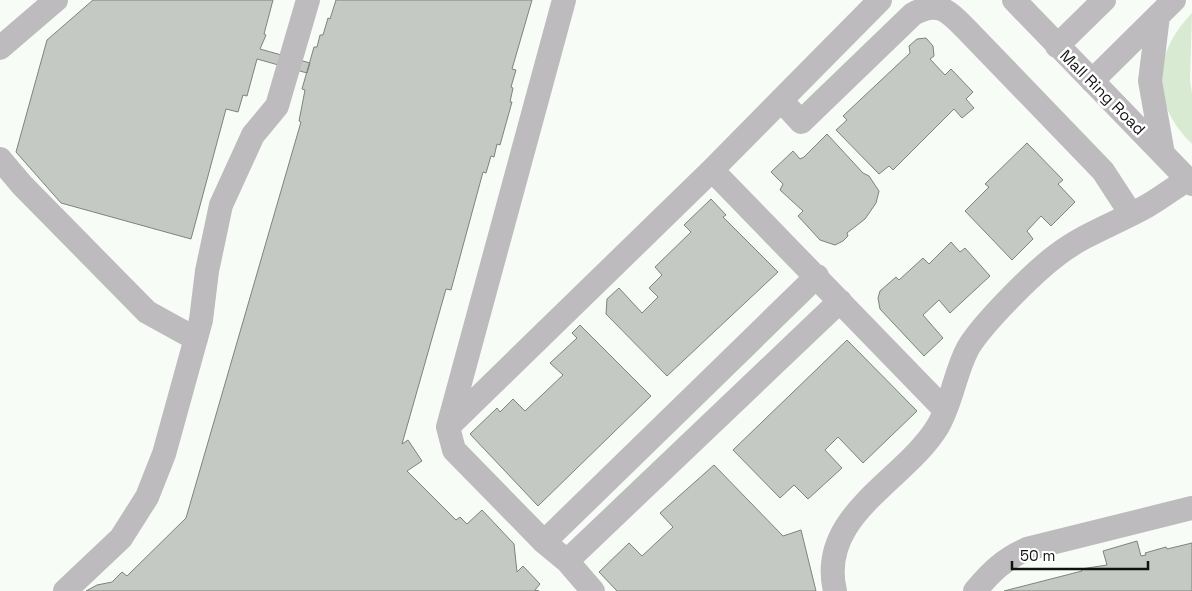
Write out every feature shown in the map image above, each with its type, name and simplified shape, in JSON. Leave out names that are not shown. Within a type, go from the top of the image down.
[{"type":"street","points":[[0,48],[56,0]]},
{"type":"street","points":[[65,591],[121,538],[147,497],[164,454],[196,339],[221,205],[253,135],[277,106],[308,0]]},
{"type":"street","points":[[564,0],[448,427],[454,450],[544,542],[567,561],[593,591]]},
{"type":"street","points":[[448,427],[712,170],[880,0]]},
{"type":"street","name":"Mall Ring Road","points":[[1014,0],[1190,181]]},
{"type":"street","points":[[1057,46],[1104,0]]},
{"type":"street","points":[[781,100],[801,122],[913,14],[922,8],[936,6],[946,10],[966,29],[1103,171],[1130,214]]},
{"type":"street","points":[[1092,81],[1166,8]]},
{"type":"street","points":[[1163,154],[1150,81],[1166,8]]},
{"type":"street","points":[[0,159],[22,185],[147,312],[196,339]]},
{"type":"street","points":[[712,170],[785,247],[817,276],[945,410]]},
{"type":"street","points":[[835,591],[833,583],[837,540],[862,506],[926,441],[938,426],[969,347],[1024,285],[1057,254],[1146,207],[1190,181]]},
{"type":"street","points":[[544,542],[817,276]]},
{"type":"street","points":[[567,561],[840,301]]},
{"type":"street","points":[[975,591],[994,568],[1010,556],[1027,549],[1192,508]]},
{"type":"green space","points":[[1192,13],[1190,81],[1192,93],[1192,144],[1178,128],[1169,112],[1163,95],[1161,78],[1163,62],[1169,45]]},
{"type":"building","points":[[93,0],[273,0],[264,34],[266,35],[260,49],[310,63],[307,73],[257,59],[247,96],[243,95],[238,112],[226,109],[191,239],[61,203],[16,152],[47,40]]},
{"type":"building","points":[[336,0],[532,0],[512,69],[516,70],[511,87],[513,88],[510,102],[512,102],[500,145],[497,144],[494,157],[491,156],[486,173],[483,172],[451,290],[446,289],[402,444],[408,440],[422,461],[407,471],[456,520],[460,517],[467,524],[482,510],[514,544],[517,572],[523,566],[540,584],[535,590],[539,591],[86,591],[97,585],[112,582],[122,572],[127,576],[186,518],[301,122],[299,121],[305,90],[302,89],[314,47],[317,47],[320,35],[323,35]]},
{"type":"building","points":[[926,38],[933,46],[934,56],[930,59],[945,75],[951,69],[973,92],[966,99],[974,108],[962,118],[954,109],[893,170],[889,166],[879,174],[836,130],[847,120],[843,116],[910,53],[909,46],[917,39]]},
{"type":"building","points":[[827,134],[863,173],[869,176],[879,191],[876,203],[865,219],[847,233],[848,236],[843,241],[835,245],[820,240],[798,216],[803,211],[780,190],[783,184],[771,172],[793,151],[800,159],[804,157]]},
{"type":"building","points":[[1027,143],[1063,180],[1058,184],[1075,202],[1051,226],[1041,216],[1027,231],[1033,239],[1012,260],[965,211],[989,187],[985,184]]},
{"type":"building","points":[[711,199],[726,215],[723,217],[778,272],[667,376],[606,314],[607,299],[619,288],[642,313],[658,297],[649,288],[662,275],[655,267],[691,232],[684,225]]},
{"type":"building","points":[[951,242],[960,252],[965,248],[990,276],[950,313],[939,300],[923,315],[943,338],[924,356],[880,309],[878,298],[880,291],[896,277],[899,280],[923,258],[929,264]]},
{"type":"building","points":[[580,325],[651,396],[538,506],[470,434],[497,408],[500,412],[513,399],[525,411],[563,375],[550,363],[577,338],[572,333]]},
{"type":"building","points":[[847,340],[917,411],[863,463],[838,437],[825,450],[842,468],[808,499],[794,485],[780,498],[733,450]]},
{"type":"building","points":[[714,465],[783,536],[801,530],[816,591],[617,591],[599,572],[629,543],[642,556],[673,527],[660,513]]},
{"type":"building","points":[[1137,541],[1141,556],[1166,547],[1167,549],[1192,543],[1192,591],[1004,591],[1082,571],[1081,569],[1107,565],[1103,551]]}]
